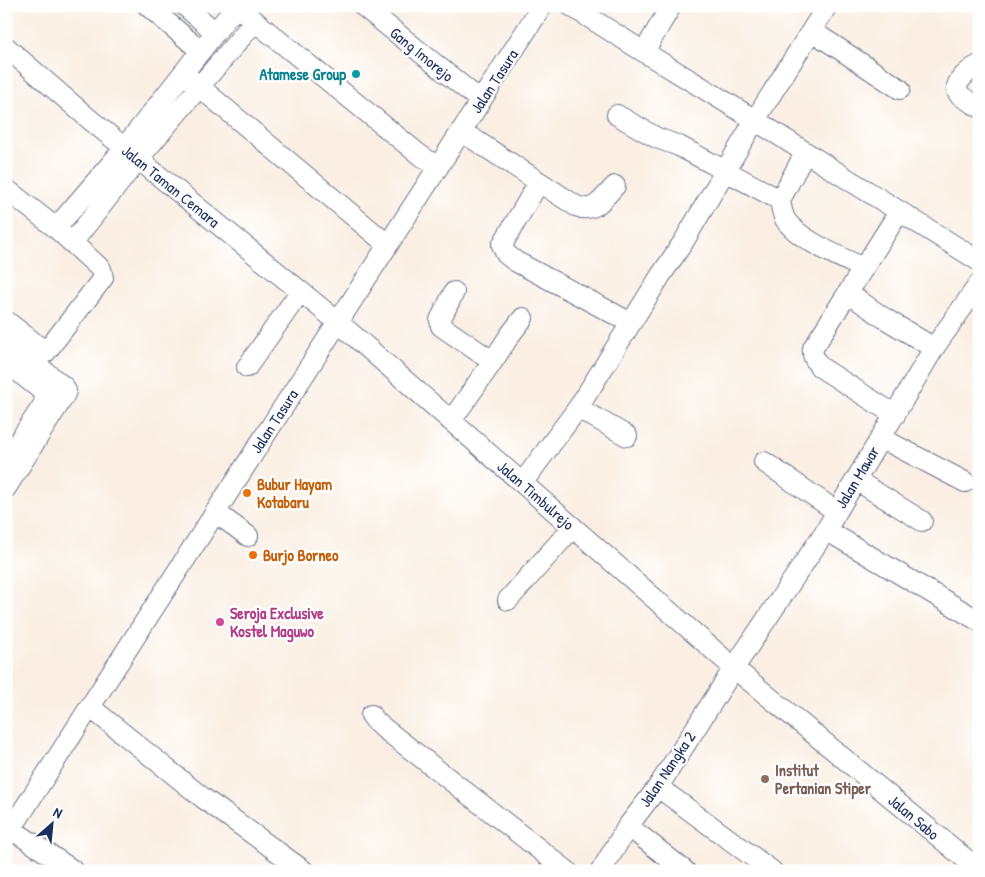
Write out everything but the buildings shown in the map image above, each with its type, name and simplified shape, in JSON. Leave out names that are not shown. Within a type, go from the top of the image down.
[{"type":"street","points":[[148,6],[201,51]]},
{"type":"street","points":[[185,6],[215,32]]},
{"type":"street","name":"Gang Imorejo","points":[[364,6],[481,101]]},
{"type":"street","name":"Jalan Tasura","points":[[9,833],[542,6]]},
{"type":"street","points":[[571,6],[979,262]]},
{"type":"street","points":[[644,52],[670,6]]},
{"type":"street","points":[[523,482],[578,408],[684,241],[755,120],[827,6]]},
{"type":"street","points":[[72,243],[183,73],[232,12],[237,10],[241,10],[255,21],[438,168]]},
{"type":"street","points":[[56,228],[200,87],[255,21]]},
{"type":"street","points":[[812,31],[900,89]]},
{"type":"street","name":"Jalan Taman Cemara","points":[[6,47],[338,322]]},
{"type":"street","points":[[979,65],[963,76],[958,87],[959,93],[979,107]]},
{"type":"street","points":[[183,73],[388,245]]},
{"type":"street","points":[[617,115],[657,138],[679,146],[780,200]]},
{"type":"street","points":[[461,131],[584,210],[593,208],[616,186]]},
{"type":"street","points":[[805,153],[780,200],[783,217],[795,230],[806,238],[864,268]]},
{"type":"street","points":[[540,182],[502,245],[503,249],[515,260],[631,324]]},
{"type":"street","points":[[6,189],[56,228],[101,269],[103,278],[46,352],[6,321]]},
{"type":"street","points":[[895,415],[820,367],[814,357],[813,348],[899,212]]},
{"type":"street","name":"Jalan Mawar","points":[[734,668],[826,530],[934,348],[979,284]]},
{"type":"street","points":[[248,368],[300,292]]},
{"type":"street","points":[[454,292],[440,320],[441,326],[486,357],[491,364]]},
{"type":"street","points":[[848,294],[934,348]]},
{"type":"street","points":[[451,421],[523,318]]},
{"type":"street","name":"Jalan Timbulrejo","points":[[338,322],[734,668]]},
{"type":"street","points":[[6,340],[64,387],[66,391],[6,488]]},
{"type":"street","points":[[6,362],[41,390],[47,399],[6,461]]},
{"type":"street","points":[[578,408],[627,436]]},
{"type":"street","points":[[881,438],[965,482]]},
{"type":"street","points":[[764,462],[836,511]]},
{"type":"street","points":[[856,480],[922,521]]},
{"type":"street","points":[[215,512],[248,536]]},
{"type":"street","points":[[508,600],[573,527]]},
{"type":"street","points":[[826,530],[979,621]]},
{"type":"street","name":"Jalan Nangka 2","points":[[601,871],[628,826],[658,787],[734,668]]},
{"type":"street","name":"Jalan Sabo","points":[[734,668],[979,870]]},
{"type":"street","points":[[90,707],[204,798],[304,871]]},
{"type":"street","points":[[371,716],[377,723],[566,871]]},
{"type":"street","points":[[658,787],[772,871]]},
{"type":"street","points":[[628,826],[685,871]]},
{"type":"street","points":[[9,833],[74,871]]},
{"type":"place","name":"Atamese Group","points":[[356,74]]},
{"type":"place","name":"Bubur Hayam Kotabaru","points":[[247,493]]},
{"type":"place","name":"Burjo Borneo","points":[[253,555]]},
{"type":"place","name":"Seroja Exclusive Kostel Maguwo","points":[[220,622]]},
{"type":"place","name":"Institut Pertanian Stiper","points":[[765,779]]}]
